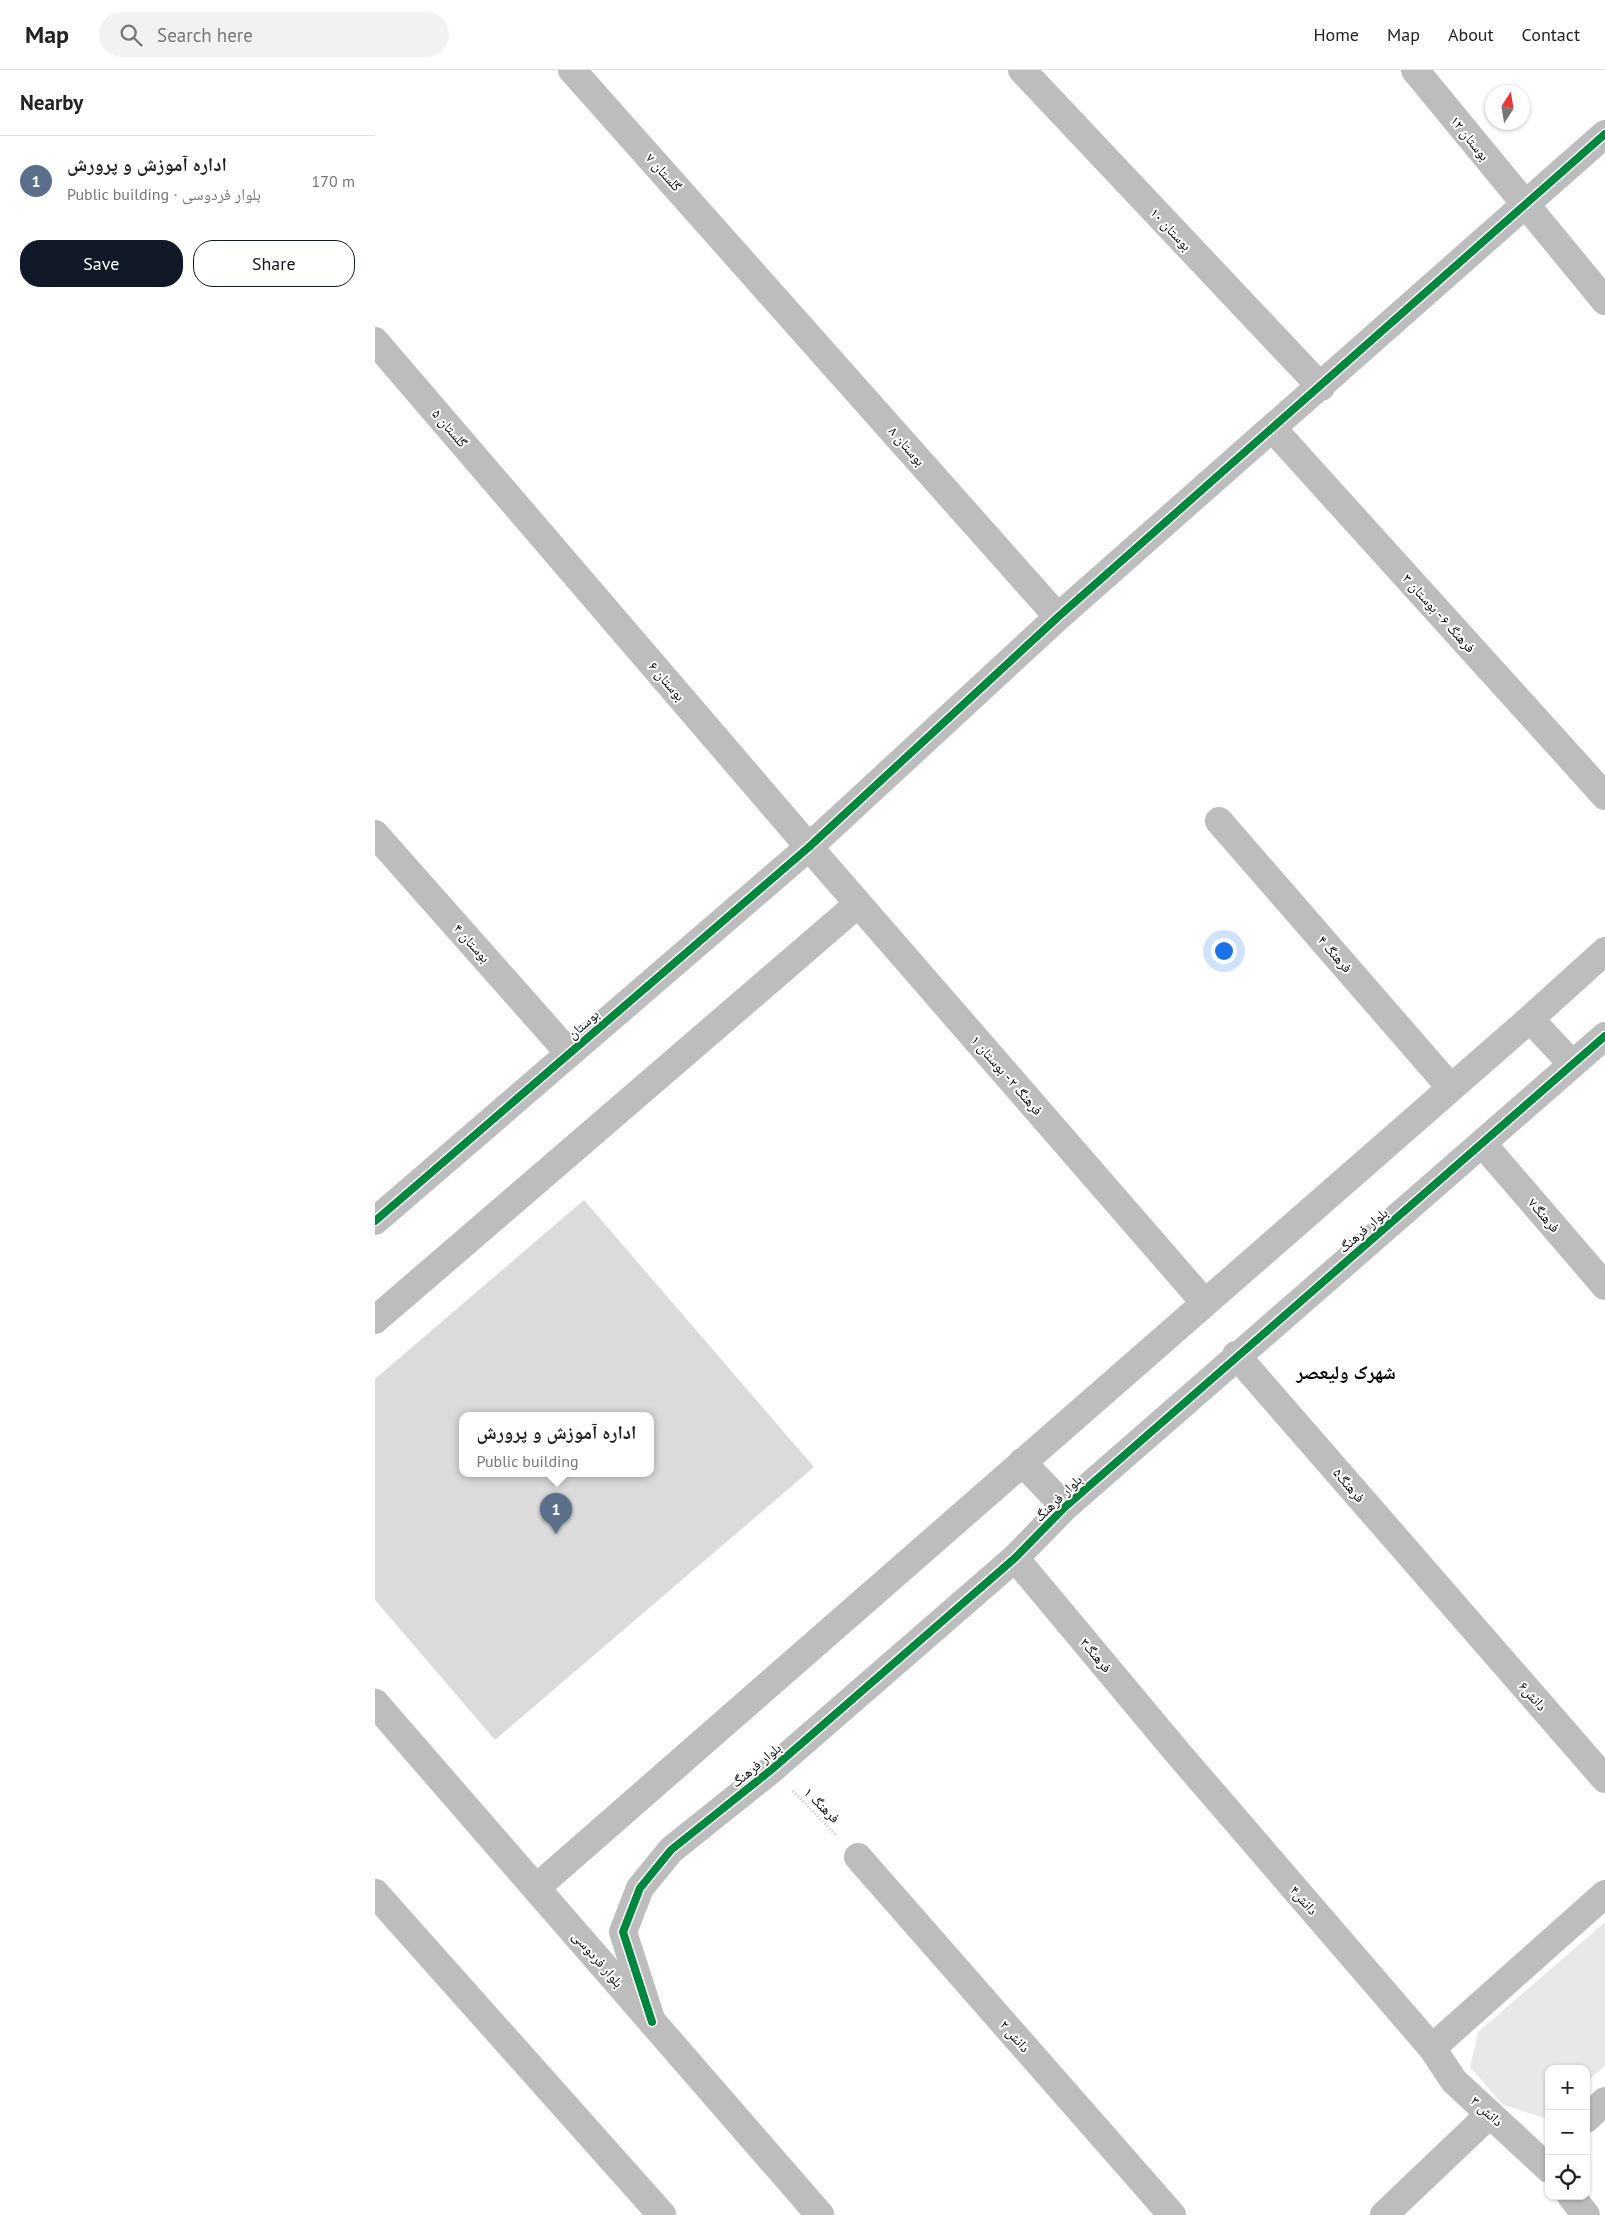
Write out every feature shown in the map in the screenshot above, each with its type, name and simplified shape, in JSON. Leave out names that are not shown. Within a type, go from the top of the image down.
[{"type":"street","name":"گلستان ۷","points":[[572,70],[755,274]]},
{"type":"street","name":"بوستان ۱۰","points":[[1022,70],[1321,387]]},
{"type":"street","name":"بوستان ۱۲","points":[[1415,70],[1605,301]]},
{"type":"street","name":"بوستان","points":[[375,1221],[809,847],[1058,617],[1321,387],[1605,134]]},
{"type":"street","name":"بوستان ۸","points":[[755,274],[1058,617]]},
{"type":"street","name":"گلستان ۵","points":[[375,341],[525,515]]},
{"type":"street","name":"فرهنگ ۶ - بوستان ۳","points":[[1273,429],[1605,796]]},
{"type":"street","name":"بوستان ۶","points":[[525,515],[809,847]]},
{"type":"street","name":"فرهنگ ۴","points":[[1219,821],[1451,1088]]},
{"type":"street","name":"بوستان ۴","points":[[375,834],[569,1053]]},
{"type":"street","name":"فرهنگ ۲ - بوستان ۱","points":[[809,847],[1205,1303]]},
{"type":"street","points":[[375,1320],[858,904]]},
{"type":"street","points":[[536,1888],[1530,1019],[1605,951]]},
{"type":"street","points":[[1530,1019],[1572,1064]]},
{"type":"street","name":"بلوار فرهنگ","points":[[652,2022],[623,1932],[640,1888],[671,1850],[771,1770],[1015,1558],[1065,1507],[1236,1355],[1605,1036]]},
{"type":"street","name":"فرهنگ۷","points":[[1482,1143],[1605,1286]]},
{"type":"street","name":"فرهنگ۵","points":[[1236,1355],[1461,1614]]},
{"type":"street","points":[[1022,1462],[1065,1507]]},
{"type":"street","name":"فرهنگ۳","points":[[1015,1558],[1177,1752]]},
{"type":"street","name":"دانش۶","points":[[1461,1614],[1605,1779]]},
{"type":"street","name":"بلوار فردوسی","points":[[375,1703],[820,2215]]},
{"type":"street","name":"دانش۴","points":[[1177,1752],[1432,2048]]},
{"type":"street","name":"دانش ۲","points":[[858,1857],[1172,2215]]},
{"type":"street","points":[[375,1893],[662,2215]]},
{"type":"street","points":[[1432,2048],[1605,1894]]},
{"type":"street","name":"دانش ۳","points":[[1432,2048],[1454,2081],[1545,2160]]},
{"type":"street","points":[[1590,2115],[1605,2101]]},
{"type":"street","points":[[1384,2215],[1490,2114]]},
{"type":"street","points":[[1574,2200],[1587,2215]]},
{"type":"shaded area","points":[[1605,1922],[1605,2066],[1590,2079],[1590,2065],[1545,2065],[1545,2118],[1503,2105],[1470,2067],[1478,2032]]},
{"type":"building","points":[[584,1200],[814,1467],[495,1740],[375,1600],[375,1379]]},
{"type":"cycle path","points":[[375,1221],[809,847],[1058,617],[1605,134]]},
{"type":"cycle path","points":[[652,2022],[623,1932],[640,1888],[671,1850],[771,1770],[1015,1558],[1065,1507],[1605,1036]]},
{"type":"place","name":"اداره آموزش و پرورش","points":[[556,1534]]},
{"type":"district","name":"شهرک ولیعصر","points":[[1346,1372]]}]
